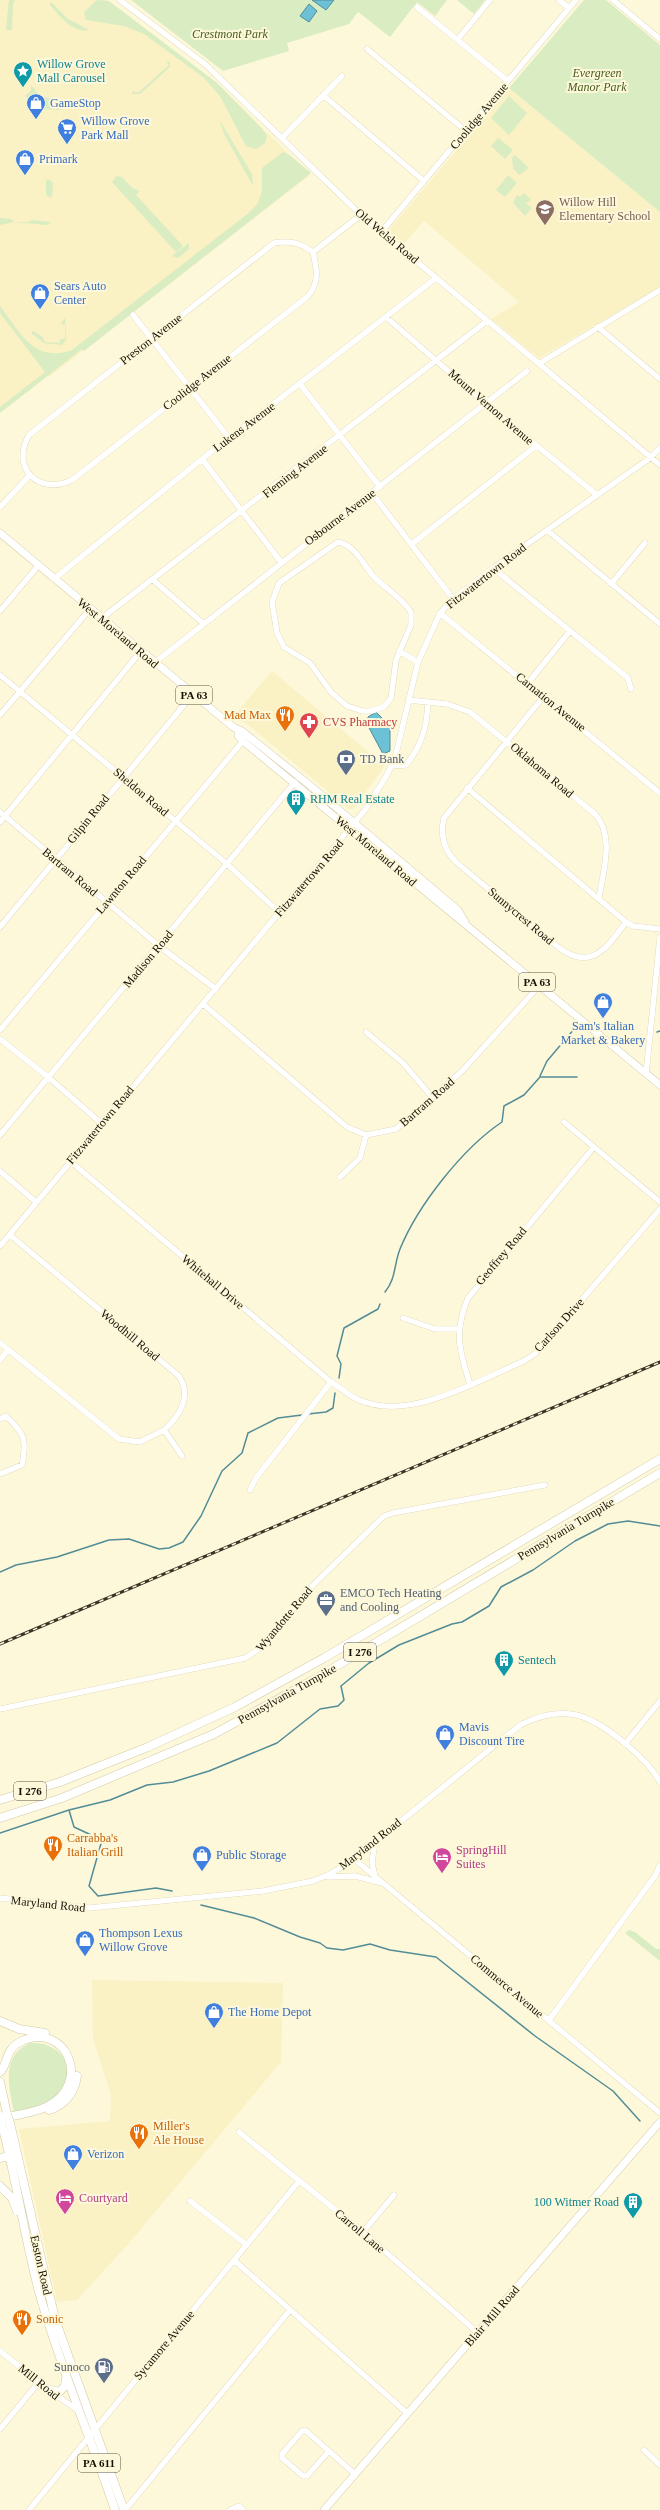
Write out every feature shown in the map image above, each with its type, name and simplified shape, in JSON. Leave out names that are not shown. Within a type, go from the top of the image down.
[{"type":"highway","name":"Pennsylvania Turnpike","points":[[0,1800],[82,1773],[148,1747],[235,1707],[324,1658],[660,1458]]},
{"type":"highway","name":"Pennsylvania Turnpike","points":[[0,1818],[69,1795],[214,1734],[315,1679],[660,1473]]},
{"type":"highway","points":[[0,2021],[11,2027],[46,2034],[59,2039],[72,2054],[77,2074],[72,2091],[58,2106],[44,2112],[3,2120]]},
{"type":"highway","points":[[0,2072],[6,2055],[15,2045],[21,2041],[37,2037],[49,2040],[60,2046],[69,2057],[72,2070],[68,2088],[55,2101],[37,2110],[3,2120]]},
{"type":"highway","name":"Easton Road","points":[[0,2082],[3,2120],[9,2156],[41,2299],[66,2378],[125,2510]]},
{"type":"highway","name":"Easton Road","points":[[3,2120],[51,2306],[88,2414],[91,2432],[115,2510]]},
{"type":"highway","points":[[0,2158],[9,2156]]},
{"type":"highway","points":[[0,2186],[15,2204],[30,2250]]},
{"type":"highway","points":[[47,2389],[57,2392],[62,2390],[65,2386],[66,2378]]},
{"type":"main road","name":"West Moreland Road","points":[[0,533],[154,663],[238,731],[242,731],[280,761],[353,826]]},
{"type":"main road","name":"West Moreland Road","points":[[238,731],[238,736],[242,740],[458,910],[465,922],[646,1074]]},
{"type":"main road","name":"PA 63","points":[[646,1074],[660,1085]]},
{"type":"main road","name":"Blair Mill Road","points":[[324,2510],[660,2122]]},
{"type":"street","name":"Old Welsh Road","points":[[120,0],[206,65],[361,215],[382,231],[487,322],[540,363],[660,465]]},
{"type":"street","points":[[458,39],[490,0]]},
{"type":"street","points":[[559,0],[569,8]]},
{"type":"street","name":"Coolidge Avenue","points":[[382,231],[576,0]]},
{"type":"street","points":[[613,0],[660,39]]},
{"type":"street","points":[[417,7],[508,81]]},
{"type":"street","points":[[368,49],[466,131]]},
{"type":"street","points":[[282,138],[342,76]]},
{"type":"street","points":[[323,95],[424,181]]},
{"type":"street","points":[[313,252],[361,215]]},
{"type":"street","name":"Preston Avenue","points":[[30,475],[23,461],[22,452],[29,435],[151,338],[274,243],[284,241],[296,242],[313,252]]},
{"type":"street","name":"Coolidge Avenue","points":[[30,475],[45,484],[54,486],[72,480],[307,297],[316,282],[318,273],[313,252]]},
{"type":"street","name":"Lukens Avenue","points":[[54,579],[202,459],[436,278]]},
{"type":"street","points":[[540,363],[659,292]]},
{"type":"street","points":[[133,316],[229,438]]},
{"type":"street","name":"Mount Vernon Avenue","points":[[386,317],[486,404],[597,495]]},
{"type":"street","name":"Fleming Avenue","points":[[102,618],[242,512],[436,360],[487,322]]},
{"type":"street","points":[[598,327],[660,379]]},
{"type":"street","name":"Osbourne Avenue","points":[[154,663],[281,562],[380,487],[527,371]]},
{"type":"street","points":[[300,384],[380,487]]},
{"type":"street","points":[[412,544],[536,446]]},
{"type":"street","name":"Fitzwatertown Road","points":[[0,1246],[101,1123],[353,826],[374,797],[392,766],[399,744],[418,662],[440,613],[453,599],[493,568],[650,458],[660,448]]},
{"type":"street","points":[[202,459],[281,562]]},
{"type":"street","points":[[0,507],[30,475]]},
{"type":"street","points":[[372,493],[453,599]]},
{"type":"street","points":[[547,530],[660,624]]},
{"type":"street","points":[[335,543],[345,544],[358,555],[372,575],[398,596],[412,612],[411,625],[399,651],[388,704],[371,711],[362,711],[347,706],[331,692],[310,663],[290,652],[280,640],[272,610],[273,596],[279,583],[335,543]]},
{"type":"street","points":[[611,584],[645,543]]},
{"type":"street","points":[[0,611],[38,566]]},
{"type":"street","points":[[493,568],[628,678],[631,689]]},
{"type":"street","points":[[153,580],[204,624]]},
{"type":"street","points":[[0,715],[90,608]]},
{"type":"street","name":"Carnation Avenue","points":[[440,613],[544,696],[660,793]]},
{"type":"street","points":[[528,683],[570,631]]},
{"type":"street","points":[[0,822],[2,814],[72,734],[141,651]]},
{"type":"street","points":[[399,651],[418,662]]},
{"type":"street","name":"Sheldon Road","points":[[0,675],[226,863],[279,912]]},
{"type":"street","name":"Gilpin Road","points":[[0,927],[193,694]]},
{"type":"street","name":"Sunnycrest Road","points":[[544,696],[506,740],[444,818],[442,825],[444,844],[456,862],[558,947],[573,956],[585,958],[598,954],[608,946],[626,922]]},
{"type":"street","name":"Oklahoma Road","points":[[408,700],[462,708],[506,740],[599,818],[604,828],[606,842],[599,898]]},
{"type":"street","points":[[392,766],[406,765],[420,746],[426,726],[428,702]]},
{"type":"street","name":"Lawnton Road","points":[[0,1030],[242,740]]},
{"type":"street","name":"Madison Road","points":[[0,1135],[295,782]]},
{"type":"street","points":[[467,788],[626,922],[633,926],[660,930]]},
{"type":"street","name":"Bartram Road","points":[[2,814],[159,946],[216,989]]},
{"type":"street","points":[[646,1074],[658,971],[660,937]]},
{"type":"street","name":"Bartram Road","points":[[366,1136],[396,1129],[472,1062],[540,985]]},
{"type":"street","points":[[203,1004],[348,1127],[366,1136],[360,1158],[340,1177]]},
{"type":"street","points":[[366,1032],[412,1072],[432,1097]]},
{"type":"street","points":[[0,1039],[48,1077],[101,1123]]},
{"type":"street","points":[[564,1122],[660,1202]]},
{"type":"street","name":"Geoffrey Road","points":[[470,1384],[460,1351],[458,1329],[468,1298],[476,1286],[594,1147]]},
{"type":"street","name":"Whitehall Drive","points":[[70,1161],[331,1382],[358,1400]]},
{"type":"street","points":[[0,1171],[36,1202]]},
{"type":"street","name":"Carlson Drive","points":[[358,1400],[389,1407],[406,1407],[426,1402],[524,1361],[536,1353],[660,1209]]},
{"type":"street","name":"Woodhill Road","points":[[10,1234],[178,1376],[183,1387],[183,1406],[177,1416],[164,1430]]},
{"type":"street","points":[[403,1318],[436,1329],[458,1329]]},
{"type":"street","points":[[0,1343],[119,1439],[140,1442],[164,1430],[182,1456]]},
{"type":"street","points":[[0,1360],[8,1350]]},
{"type":"street","points":[[250,1490],[256,1478],[331,1382]]},
{"type":"street","points":[[0,1419],[6,1416],[22,1430],[25,1446],[22,1465],[0,1474]]},
{"type":"street","name":"Wyandotte Road","points":[[0,1709],[246,1658],[265,1645],[306,1592],[384,1516],[393,1513],[545,1485]]},
{"type":"street","points":[[625,1744],[660,1701]]},
{"type":"street","name":"Maryland Road","points":[[0,1898],[74,1907],[106,1908],[276,1890],[323,1877],[354,1859],[517,1727],[530,1720],[545,1715],[566,1713],[588,1718],[606,1727],[655,1772],[660,1782]]},
{"type":"street","points":[[375,1842],[372,1863],[375,1876]]},
{"type":"street","name":"Commerce Avenue","points":[[354,1859],[660,2113]]},
{"type":"street","points":[[549,2020],[655,1876],[660,1865]]},
{"type":"street","points":[[323,1877],[355,1876],[385,1884]]},
{"type":"street","name":"Carroll Lane","points":[[239,2132],[363,2232],[478,2333]]},
{"type":"street","name":"Sycamore Avenue","points":[[29,2510],[79,2451],[91,2432],[235,2261],[299,2181]]},
{"type":"street","points":[[363,2232],[394,2196]]},
{"type":"street","points":[[190,2201],[247,2245]]},
{"type":"street","points":[[235,2261],[407,2413]]},
{"type":"street","points":[[125,2510],[290,2310]]},
{"type":"street","name":"Mill Road","points":[[0,2351],[47,2389],[80,2411],[88,2414]]},
{"type":"street","points":[[0,2429],[39,2382]]},
{"type":"street","points":[[329,2451],[306,2476],[303,2476],[282,2458],[282,2454],[302,2431],[305,2430],[329,2451],[355,2474]]},
{"type":"street","points":[[644,2450],[660,2465]]},
{"type":"street","points":[[230,2510],[238,2506],[243,2510]]},
{"type":"shaded area","name":"Willow Grove Park Mall","points":[[0,0],[107,0],[217,83],[310,175],[49,377],[48,376],[0,413]]},
{"type":"shaded area","name":"Willow Hill Elementary School","points":[[509,88],[660,212],[660,287],[539,358],[491,319],[519,302],[424,221],[403,244],[388,231]]},
{"type":"shaded area","points":[[272,671],[385,766],[353,809],[349,809],[247,724],[233,717]]},
{"type":"shaded area","points":[[92,1980],[283,1983],[281,2062],[130,2242],[77,2300],[57,2302],[19,2129],[110,2121],[111,2095],[93,2039]]},
{"type":"green space","points":[[9,0],[15,0],[13,4],[12,30],[6,30]]},
{"type":"green space","points":[[97,0],[109,1],[217,83],[263,130],[267,136],[265,143],[256,149],[246,146],[220,96],[203,77],[144,34],[124,26],[86,20],[84,12]]},
{"type":"green space","name":"Crestmont Park","points":[[131,0],[447,0],[435,16],[417,2],[390,37],[358,12],[349,24],[287,43],[289,51],[223,71]]},
{"type":"green space","points":[[457,0],[485,0],[474,14]]},
{"type":"green space","name":"Evergreen Manor Park","points":[[584,0],[606,0],[660,45],[660,212],[509,88]]},
{"type":"green space","points":[[51,2],[68,19],[89,30],[77,29],[67,23],[50,5]]},
{"type":"green space","points":[[166,61],[170,62],[170,67],[140,94],[132,94],[133,91],[138,93],[169,65]]},
{"type":"green space","points":[[31,85],[41,97],[62,100],[62,110],[38,109],[25,96],[31,91]]},
{"type":"green space","points":[[509,96],[527,113],[509,135],[491,118]]},
{"type":"green space","points":[[220,121],[252,174],[253,186],[224,134]]},
{"type":"green space","points":[[498,138],[513,150],[505,159],[491,146]]},
{"type":"green space","points":[[283,152],[291,156],[311,173],[84,351],[82,349],[0,413],[0,407],[45,372],[0,313],[0,306],[29,343],[38,349],[48,353],[59,353],[72,350],[250,212],[258,203],[262,191],[262,168]]},
{"type":"green space","points":[[515,155],[529,168],[519,175],[513,168],[512,158]]},
{"type":"green space","points":[[508,175],[517,183],[505,197],[496,190]]},
{"type":"green space","points":[[116,176],[122,177],[132,188],[140,191],[136,195],[183,246],[176,252],[112,182]]},
{"type":"green space","points":[[49,179],[53,183],[52,198],[46,195],[46,181]]},
{"type":"green space","points":[[524,193],[531,200],[526,203],[532,208],[525,216],[513,203],[517,195],[520,197]]},
{"type":"green space","points":[[0,218],[11,219],[14,222],[0,225]]},
{"type":"green space","points":[[32,220],[51,222],[47,225],[14,222],[29,222]]},
{"type":"green space","points":[[189,243],[189,249],[178,258],[172,256]]},
{"type":"green space","points":[[65,318],[66,340],[62,345],[44,343],[31,333],[33,331],[43,337],[44,342],[60,343],[60,339],[65,339],[65,325],[61,324]]},
{"type":"green space","points":[[629,1930],[635,1932],[656,1949],[660,1949],[660,1961],[625,1933]]},
{"type":"green space","points":[[31,2043],[52,2047],[59,2053],[65,2060],[67,2077],[64,2087],[53,2099],[37,2107],[14,2113],[9,2083],[11,2064],[15,2055],[21,2048]]},
{"type":"water","points":[[312,0],[334,0],[326,10]]},
{"type":"water","points":[[309,4],[317,11],[309,22],[300,16]]},
{"type":"water","points":[[376,712],[390,726],[390,751],[383,754],[368,726],[368,717]]},
{"type":"waterway","points":[[540,1076],[547,1061],[575,1028]]},
{"type":"waterway","points":[[385,1292],[393,1277],[400,1249],[418,1214],[430,1196],[457,1162],[487,1133],[502,1122],[504,1106],[524,1095],[540,1077],[577,1077]]},
{"type":"waterway","points":[[339,1378],[341,1364],[337,1356],[344,1328],[378,1309],[380,1304]]},
{"type":"waterway","points":[[308,1414],[326,1412],[333,1408],[335,1393]]},
{"type":"waterway","points":[[0,1572],[16,1565],[57,1557],[109,1540],[129,1539],[159,1549],[169,1548],[183,1542],[201,1516],[222,1471],[242,1453],[248,1433],[278,1418],[302,1415]]},
{"type":"waterway","points":[[0,1833],[69,1810],[110,1800],[147,1785],[173,1782],[209,1771],[277,1743],[320,1709],[338,1706],[344,1700],[341,1686],[369,1663],[399,1645],[452,1624],[462,1622],[489,1606],[501,1587],[533,1570],[575,1541],[608,1524],[628,1521],[660,1526]]},
{"type":"waterway","points":[[69,1810],[74,1827],[102,1840],[89,1886],[98,1896],[156,1888],[172,1891]]},
{"type":"waterway","points":[[201,1905],[254,1918],[300,1937],[320,1943],[327,1948],[343,1950],[370,1944],[390,1950],[436,1957],[535,2036],[613,2091],[640,2121]]},
{"type":"railway","points":[[0,1644],[660,1362]]},
{"type":"place","name":"Willow Grove Mall Carousel","points":[[23,88]]},
{"type":"place","name":"GameStop","points":[[36,120]]},
{"type":"place","name":"Willow Grove Park Mall","points":[[67,145]]},
{"type":"place","name":"Primark","points":[[25,176]]},
{"type":"place","name":"Willow Hill Elementary School","points":[[545,226]]},
{"type":"place","name":"Sears Auto Center","points":[[40,310]]},
{"type":"place","name":"Mad Max","points":[[285,732]]},
{"type":"place","name":"CVS Pharmacy","points":[[309,739]]},
{"type":"place","name":"TD Bank","points":[[346,776]]},
{"type":"place","name":"RHM Real Estate","points":[[296,816]]},
{"type":"place","name":"Sam's Italian Market & Bakery","points":[[603,1019]]},
{"type":"place","name":"EMCO Tech Heating and Cooling","points":[[326,1617]]},
{"type":"place","name":"Sentech","points":[[504,1677]]},
{"type":"place","name":"Mavis Discount Tire","points":[[445,1751]]},
{"type":"place","name":"Carrabba's Italian Grill","points":[[53,1862]]},
{"type":"place","name":"Public Storage","points":[[202,1872]]},
{"type":"place","name":"SpringHill Suites","points":[[442,1874]]},
{"type":"place","name":"Thompson Lexus Willow Grove","points":[[85,1957]]},
{"type":"place","name":"The Home Depot","points":[[214,2029]]},
{"type":"place","name":"Miller's Ale House","points":[[139,2150]]},
{"type":"place","name":"Verizon","points":[[73,2171]]},
{"type":"place","name":"Courtyard","points":[[65,2215]]},
{"type":"place","name":"100 Witmer Road","points":[[633,2219]]},
{"type":"place","name":"Sonic","points":[[22,2336]]},
{"type":"place","name":"Sunoco","points":[[104,2384]]}]
